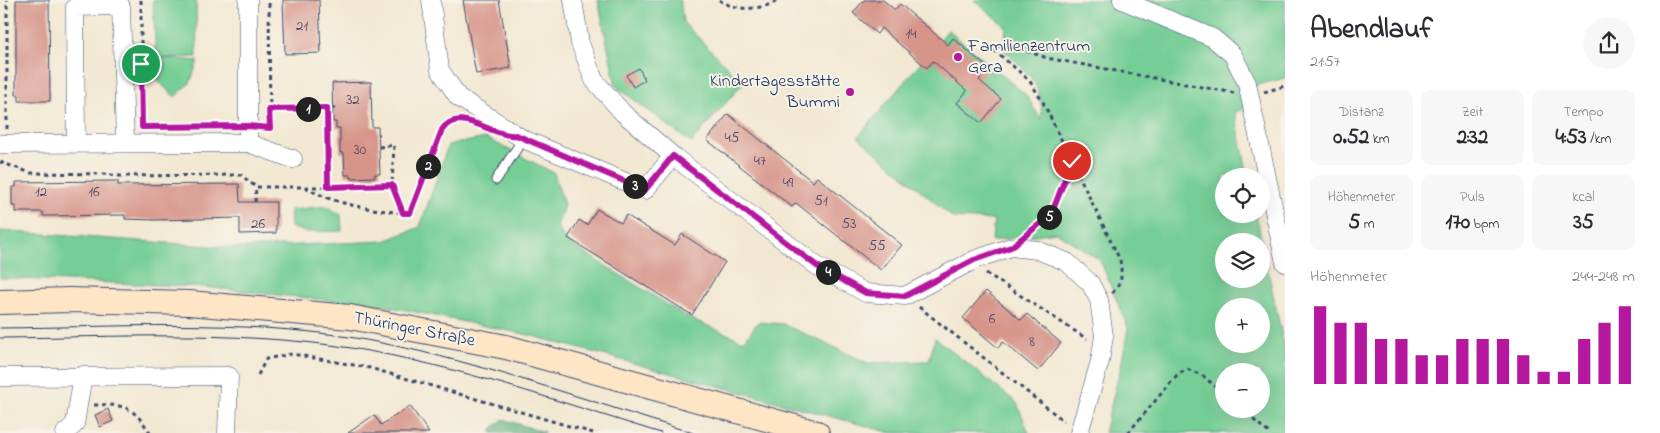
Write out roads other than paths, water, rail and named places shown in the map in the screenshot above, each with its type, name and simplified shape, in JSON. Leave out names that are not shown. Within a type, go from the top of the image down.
[{"type":"main road","name":"Thüringer Straße","points":[[0,302],[69,300],[189,303],[350,317],[506,347],[817,433]]},
{"type":"street","points":[[248,0],[248,143]]},
{"type":"street","points":[[431,0],[440,70],[458,97],[523,139],[645,190],[673,156]]},
{"type":"street","points":[[573,0],[580,43],[594,80],[623,113],[673,156],[817,266],[866,293],[905,296],[974,260],[1011,247],[1037,250],[1067,262],[1090,283],[1099,300],[1104,336],[1100,361],[1079,433]]},
{"type":"street","points":[[1122,0],[1213,38],[1233,55],[1250,96],[1285,262]]},
{"type":"street","points":[[76,143],[75,7],[121,6],[125,142]]},
{"type":"street","points":[[3,139],[76,143],[248,143],[293,159]]},
{"type":"street","points":[[0,377],[83,375],[229,376],[227,433]]},
{"type":"street","points":[[66,433],[75,424],[83,375]]},
{"type":"lane","points":[[496,180],[523,139]]},
{"type":"tram line","points":[[0,328],[223,326],[268,328],[355,338],[441,356],[568,393],[693,433]]},
{"type":"tram line","points":[[0,338],[220,337],[308,342],[351,348],[390,355],[468,374],[661,433]]},
{"type":"place","name":"Familienzentrum Gera","points":[[958,57]]},
{"type":"place","name":"Kindertagesstätte Bummi","points":[[850,92]]}]
